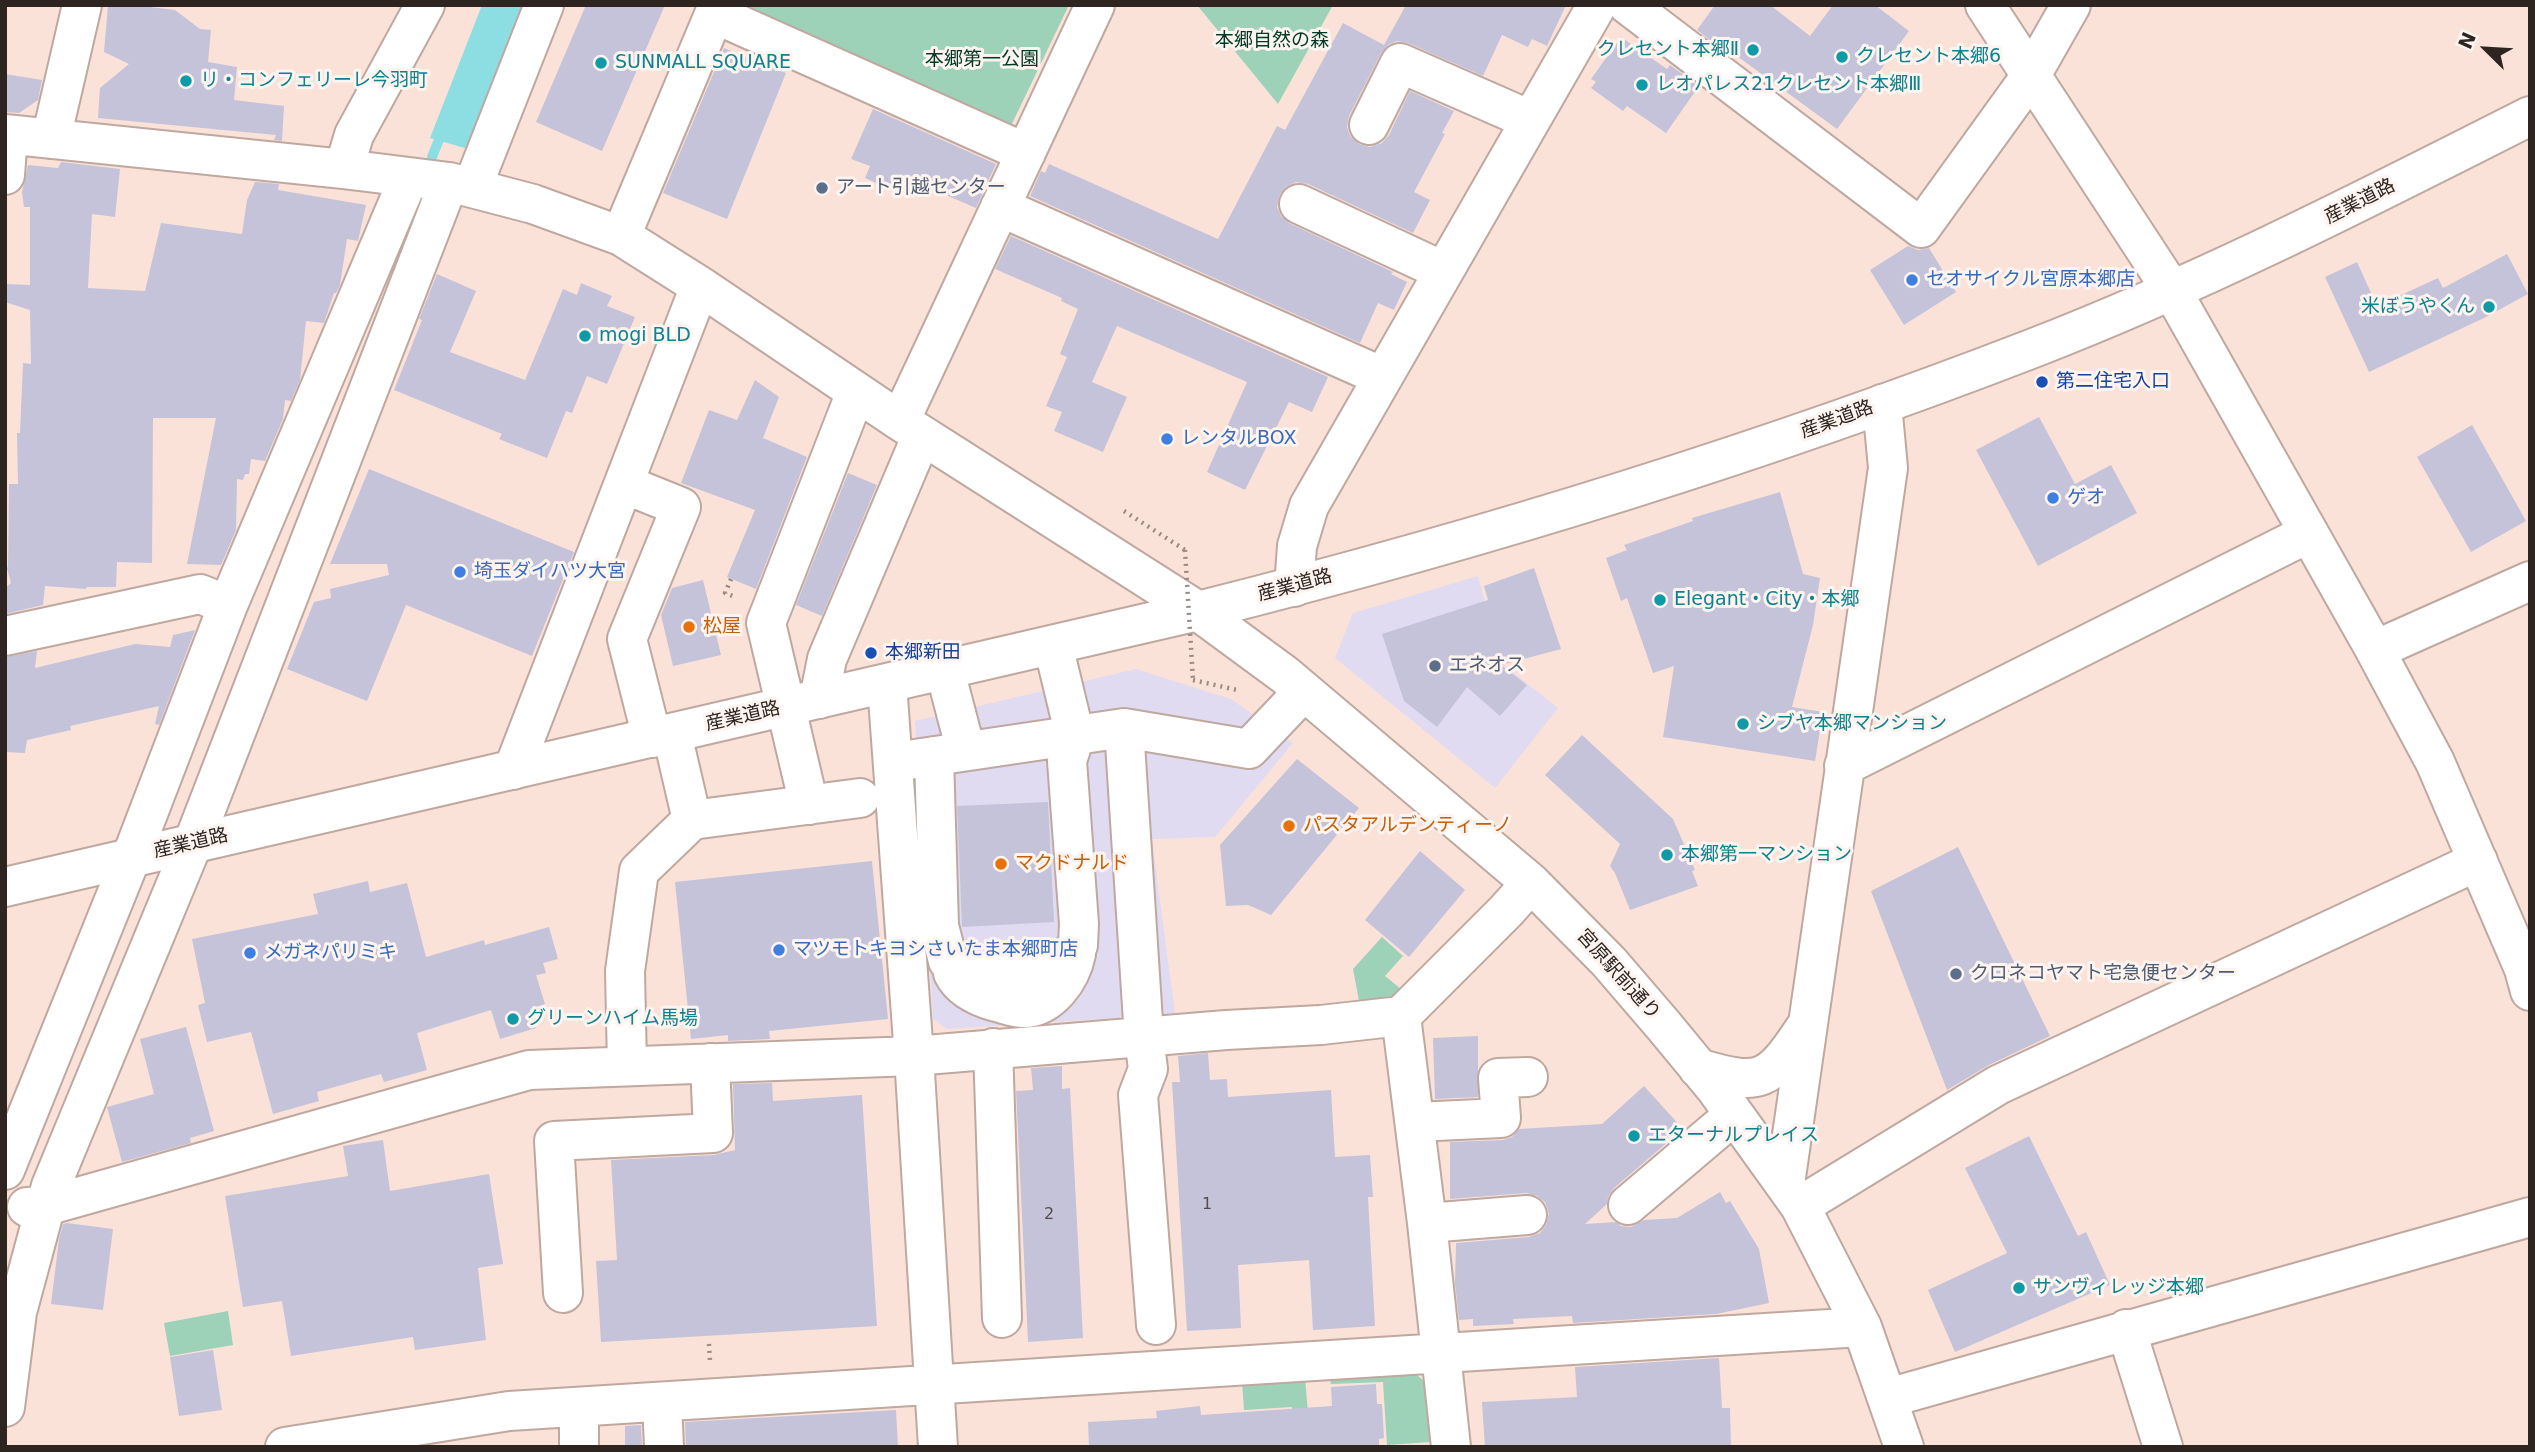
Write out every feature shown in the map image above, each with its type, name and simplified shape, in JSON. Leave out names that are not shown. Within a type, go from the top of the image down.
[{"type":"street","points":[[51,139],[82,5]]},
{"type":"street","points":[[344,169],[372,69],[425,5]]},
{"type":"street","points":[[5,1407],[17,1312],[37,1206],[51,1186],[461,185],[544,5]]},
{"type":"street","points":[[804,703],[827,659],[911,428],[1000,207],[1095,5]]},
{"type":"street","points":[[1294,587],[1297,546],[1309,506],[1597,5]]},
{"type":"street","points":[[1628,5],[1921,228],[2030,76],[2071,5]]},
{"type":"street","points":[[1985,5],[2171,289],[2375,650],[2435,762],[2524,969],[2530,991]]},
{"type":"street","points":[[621,236],[717,10],[1026,153]]},
{"type":"street","points":[[1369,125],[1400,63],[1530,120]]},
{"type":"street","name":"産業道路","points":[[5,887],[1198,611],[1294,587],[1630,490],[1882,404],[2033,348],[2308,228],[2530,116]]},
{"type":"street","points":[[5,175],[6,135]]},
{"type":"street","name":"宮原駅前通り","points":[[6,135],[344,169],[461,185],[533,204],[621,236],[911,428],[1198,611],[1304,691],[1531,883],[1609,962],[1698,1068],[1793,1195],[1862,1328],[1904,1447]]},
{"type":"street","points":[[5,1170],[131,858],[228,605],[410,177]]},
{"type":"street","points":[[1299,204],[1443,271]]},
{"type":"street","points":[[1000,207],[1383,377]]},
{"type":"street","points":[[513,771],[700,286]]},
{"type":"street","points":[[809,805],[804,703],[766,623],[856,392]]},
{"type":"street","points":[[1793,1195],[1807,1026],[1888,468],[1882,404]]},
{"type":"street","points":[[624,484],[681,507],[627,639],[692,820]]},
{"type":"street","points":[[1844,766],[2309,533]]},
{"type":"street","points":[[2375,650],[2530,581]]},
{"type":"street","points":[[5,636],[200,594],[228,605]]},
{"type":"street","points":[[945,671],[950,753],[939,926],[948,961],[963,971],[978,975],[1046,971],[1064,961],[1078,945],[1079,923],[1068,761],[1075,736],[1053,645]]},
{"type":"street","points":[[887,684],[914,1056],[938,1447]]},
{"type":"street","points":[[892,762],[1124,728],[1249,749],[1304,691]]},
{"type":"street","points":[[1124,728],[1143,1037],[1148,1069],[1138,1095],[1156,1325]]},
{"type":"street","points":[[627,1066],[625,971],[639,871],[692,820],[860,798]]},
{"type":"street","points":[[1793,1195],[1998,1085],[2478,861]]},
{"type":"street","points":[[37,1206],[529,1070],[914,1056],[1321,1025],[1401,1016],[1531,883]]},
{"type":"street","points":[[1401,1016],[1451,1447]]},
{"type":"street","points":[[1698,1068],[1734,1078],[1759,1077],[1783,1061],[1807,1026]]},
{"type":"street","points":[[993,1048],[1002,1318]]},
{"type":"street","points":[[564,1293],[554,1141],[713,1133],[710,1063]]},
{"type":"street","points":[[1415,1122],[1501,1118],[1498,1078],[1528,1077]]},
{"type":"street","points":[[1628,1205],[1734,1115]]},
{"type":"street","points":[[1427,1223],[1527,1215]]},
{"type":"street","points":[[1888,1398],[2530,1217]]},
{"type":"street","points":[[285,1447],[509,1411],[1862,1328]]},
{"type":"street","points":[[2126,1329],[2163,1447]]},
{"type":"street","points":[[662,1402],[664,1447]]},
{"type":"street","points":[[579,1407],[579,1447]]},
{"type":"path","points":[[1124,511],[1185,550],[1193,680],[1235,688],[1243,695]]},
{"type":"path","points":[[731,579],[724,593],[743,601]]},
{"type":"shaded area","points":[[1478,576],[1500,662],[1558,708],[1495,788],[1335,658],[1353,613]]},
{"type":"shaded area","points":[[1136,669],[1231,699],[1293,743],[1215,837],[1152,839],[1175,1014],[947,1029],[933,1019],[915,721]]},
{"type":"green space","name":"本郷第一公園","points":[[733,5],[1069,5],[1008,132]]},
{"type":"green space","name":"本郷自然の森","points":[[1197,5],[1333,5],[1278,104]]},
{"type":"green space","points":[[1382,937],[1403,956],[1385,976],[1406,993],[1394,1001],[1360,1006],[1353,969]]},
{"type":"green space","points":[[228,1311],[233,1345],[170,1356],[164,1323]]},
{"type":"green space","points":[[1412,1371],[1424,1381],[1431,1442],[1387,1445],[1383,1382],[1331,1384],[1329,1375]]},
{"type":"green space","points":[[1305,1378],[1311,1447],[1294,1447],[1292,1407],[1244,1410],[1242,1381]]},
{"type":"water","points":[[482,5],[527,5],[468,149],[430,138]]},
{"type":"building","name":"リ・コンフェリーレ今羽町","points":[[108,5],[151,5],[150,7],[175,10],[200,29],[211,30],[208,62],[237,67],[234,100],[284,106],[282,141],[274,140],[276,135],[98,118],[100,88],[129,64],[104,52]]},
{"type":"building","name":"SUNMALL SQUARE","points":[[586,5],[665,5],[602,151],[536,122]]},
{"type":"building","points":[[1406,5],[1566,5],[1547,46],[1532,39],[1528,47],[1502,35],[1483,76],[1408,43],[1397,41],[1388,45],[1381,53],[1349,116],[1347,127],[1350,136],[1359,144],[1370,147],[1382,143],[1389,135],[1410,91],[1454,111],[1442,133],[1445,134],[1414,192],[1430,200],[1413,233],[1308,184],[1296,182],[1280,194],[1277,207],[1281,216],[1289,223],[1393,272],[1391,274],[1407,282],[1394,310],[1378,303],[1360,343],[1030,196],[1041,171],[1045,173],[1049,164],[1218,239],[1277,126],[1285,130],[1343,23],[1384,45]]},
{"type":"building","name":"クレセント本郷6","points":[[1715,5],[1770,5],[1810,36],[1833,5],[1875,5],[1909,31],[1837,129],[1697,30]]},
{"type":"building","name":"レオパレス21クレセント本郷Ⅲ","points":[[1621,37],[1667,69],[1670,65],[1699,86],[1666,133],[1627,106],[1623,111],[1591,88],[1596,82],[1591,79]]},
{"type":"building","points":[[724,48],[786,73],[727,219],[663,193]]},
{"type":"building","points":[[5,74],[42,80],[38,100],[19,113],[5,112]]},
{"type":"building","points":[[873,109],[996,164],[976,208],[899,175],[892,190],[865,178],[870,166],[851,159]]},
{"type":"building","points":[[61,162],[120,169],[115,217],[92,214],[88,288],[145,291],[161,223],[242,234],[247,200],[255,182],[279,184],[278,190],[366,205],[358,241],[347,239],[340,285],[334,293],[324,323],[306,321],[300,380],[291,401],[285,400],[283,419],[265,461],[251,459],[249,474],[245,474],[243,480],[237,479],[236,530],[221,565],[187,564],[216,418],[153,418],[152,563],[117,562],[116,587],[86,589],[45,586],[43,605],[5,614],[5,588],[11,583],[7,568],[9,484],[18,484],[17,433],[20,433],[23,363],[31,364],[30,310],[5,302],[5,284],[30,285],[30,207],[24,207],[22,192],[28,165],[58,168]]},
{"type":"building","points":[[1011,236],[1328,377],[1312,412],[1289,402],[1245,490],[1207,472],[1247,382],[1117,326],[1092,382],[1127,397],[1103,452],[1054,431],[1062,412],[1046,406],[1067,357],[1060,354],[1078,309],[1061,301],[1062,298],[995,269]]},
{"type":"building","points":[[1908,246],[1918,250],[1929,248],[1956,292],[1904,325],[1870,270]]},
{"type":"building","points":[[2507,254],[2528,294],[2484,318],[2369,372],[2325,277],[2357,262],[2377,306],[2438,278],[2443,288]]},
{"type":"building","points":[[437,274],[476,291],[450,352],[525,380],[563,289],[577,295],[581,283],[612,296],[607,306],[635,317],[607,384],[587,376],[572,413],[566,411],[547,458],[499,439],[502,434],[394,390]]},
{"type":"building","points":[[755,380],[779,397],[763,438],[807,457],[756,589],[727,577],[755,510],[681,483],[709,410],[737,420]]},
{"type":"building","points":[[2039,417],[2075,484],[2111,465],[2137,513],[2038,566],[1976,450]]},
{"type":"building","points":[[2472,425],[2526,521],[2471,552],[2417,457]]},
{"type":"building","points":[[369,469],[574,552],[532,656],[406,605],[367,701],[287,669],[314,602],[331,598],[330,589],[389,575],[387,564],[330,564]]},
{"type":"building","points":[[848,473],[877,485],[822,616],[796,605]]},
{"type":"building","points":[[1780,492],[1803,574],[1820,578],[1813,625],[1792,707],[1823,712],[1815,761],[1663,737],[1674,666],[1653,673],[1627,598],[1621,601],[1606,558],[1627,550],[1624,545],[1693,521],[1692,518]]},
{"type":"building","points":[[1534,568],[1561,649],[1501,665],[1527,685],[1500,716],[1467,687],[1437,727],[1404,701],[1382,634],[1488,600],[1484,586]]},
{"type":"building","points":[[703,580],[721,655],[673,666],[661,615],[672,588]]},
{"type":"building","points":[[195,630],[159,725],[155,724],[159,706],[70,726],[71,730],[27,740],[25,753],[5,752],[5,657],[37,651],[35,668],[135,644],[170,647],[173,635]]},
{"type":"building","points":[[1582,735],[1673,819],[1695,870],[1692,871],[1698,886],[1630,910],[1610,866],[1620,844],[1545,775]]},
{"type":"building","points":[[1297,759],[1359,808],[1271,915],[1248,905],[1226,906],[1220,845]]},
{"type":"building","name":"マクドナルド","points":[[1048,802],[1054,922],[962,927],[957,806]]},
{"type":"building","points":[[1958,847],[2050,1036],[1989,1065],[1947,1090],[1871,891]]},
{"type":"building","points":[[1420,851],[1465,890],[1409,957],[1365,920]]},
{"type":"building","points":[[872,861],[888,1019],[769,1031],[770,1039],[728,1041],[728,1035],[691,1039],[675,882]]},
{"type":"building","points":[[368,881],[370,892],[407,883],[426,957],[484,940],[485,945],[549,927],[558,959],[543,963],[546,973],[536,975],[545,1004],[530,1009],[536,1028],[500,1039],[491,1010],[417,1033],[427,1070],[384,1082],[381,1074],[317,1092],[319,1101],[273,1114],[251,1032],[207,1042],[198,1005],[205,1003],[192,939],[318,914],[313,894]]},
{"type":"building","points":[[186,1027],[214,1131],[190,1138],[191,1143],[122,1162],[107,1107],[154,1094],[140,1039]]},
{"type":"building","points":[[1478,1036],[1478,1097],[1435,1099],[1433,1038]]},
{"type":"building","points":[[1208,1053],[1210,1080],[1227,1079],[1228,1097],[1331,1090],[1335,1157],[1370,1155],[1373,1197],[1368,1197],[1375,1326],[1313,1330],[1309,1260],[1238,1265],[1241,1328],[1187,1331],[1172,1082],[1180,1082],[1178,1056]]},
{"type":"building","points":[[1062,1066],[1062,1089],[1070,1088],[1083,1338],[1028,1342],[1016,1091],[1033,1090],[1031,1068]]},
{"type":"building","points":[[772,1083],[773,1101],[862,1095],[877,1326],[601,1342],[596,1261],[617,1260],[611,1160],[714,1155],[735,1150],[733,1084]]},
{"type":"building","points":[[1644,1086],[1683,1129],[1614,1188],[1607,1204],[1585,1224],[1616,1222],[1621,1226],[1631,1227],[1644,1220],[1677,1218],[1720,1192],[1726,1203],[1730,1201],[1759,1249],[1769,1303],[1716,1314],[1573,1323],[1572,1316],[1513,1319],[1514,1324],[1473,1326],[1473,1319],[1459,1320],[1455,1283],[1456,1243],[1529,1237],[1540,1233],[1549,1214],[1545,1202],[1526,1193],[1450,1199],[1450,1142],[1503,1140],[1512,1137],[1519,1129],[1602,1124]]},
{"type":"building","name":"サンヴィレッジ本郷","points":[[2029,1136],[2078,1236],[2086,1232],[2110,1285],[1955,1352],[1928,1290],[2007,1253],[1965,1168]]},
{"type":"building","points":[[383,1140],[390,1191],[489,1174],[503,1264],[478,1268],[486,1340],[415,1350],[413,1337],[291,1356],[282,1301],[243,1307],[225,1196],[348,1176],[343,1146]]},
{"type":"building","points":[[63,1224],[113,1229],[103,1310],[51,1304],[59,1239]]},
{"type":"building","points":[[213,1350],[222,1410],[179,1416],[170,1357]]},
{"type":"building","points":[[1719,1358],[1722,1408],[1730,1408],[1731,1447],[1485,1447],[1482,1402],[1577,1397],[1575,1367]]},
{"type":"building","points":[[1376,1384],[1377,1404],[1382,1404],[1384,1438],[1379,1439],[1379,1447],[1089,1447],[1088,1422],[1157,1418],[1156,1411],[1200,1406],[1201,1415],[1332,1406],[1331,1387]]},
{"type":"building","points":[[896,1410],[898,1447],[686,1447],[685,1422]]},
{"type":"building","points":[[641,1425],[642,1447],[625,1447],[625,1426]]},
{"type":"waterway","points":[[432,157],[444,127]]},
{"type":"place","name":"クレセント本郷Ⅱ","points":[[1753,50]]},
{"type":"place","name":"クレセント本郷6","points":[[1842,57]]},
{"type":"place","name":"SUNMALL SQUARE","points":[[601,63]]},
{"type":"place","name":"リ・コンフェリーレ今羽町","points":[[186,81]]},
{"type":"place","name":"レオパレス21クレセント本郷Ⅲ","points":[[1642,85]]},
{"type":"place","name":"アート引越センター","points":[[822,188]]},
{"type":"place","name":"セオサイクル宮原本郷店","points":[[1912,280]]},
{"type":"place","name":"米ぼうやくん","points":[[2489,307]]},
{"type":"place","name":"mogi BLD","points":[[585,336]]},
{"type":"place","name":"第二住宅入口","points":[[2042,382]]},
{"type":"place","name":"レンタルBOX","points":[[1167,439]]},
{"type":"place","name":"ゲオ","points":[[2053,498]]},
{"type":"place","name":"埼玉ダイハツ大宮","points":[[460,572]]},
{"type":"place","name":"Elegant・City・本郷","points":[[1660,600]]},
{"type":"place","name":"松屋","points":[[689,627]]},
{"type":"place","name":"本郷新田","points":[[871,653]]},
{"type":"place","name":"エネオス","points":[[1435,666]]},
{"type":"place","name":"シブヤ本郷マンション","points":[[1743,724]]},
{"type":"place","name":"パスタアルデンティーノ","points":[[1289,826]]},
{"type":"place","name":"本郷第一マンション","points":[[1667,855]]},
{"type":"place","name":"マクドナルド","points":[[1001,864]]},
{"type":"place","name":"マツモトキヨシさいたま本郷町店","points":[[779,950]]},
{"type":"place","name":"メガネパリミキ","points":[[250,953]]},
{"type":"place","name":"クロネコヤマト宅急便センター","points":[[1956,974]]},
{"type":"place","name":"グリーンハイム馬場","points":[[513,1019]]},
{"type":"place","name":"エターナルプレイス","points":[[1634,1136]]},
{"type":"place","name":"サンヴィレッジ本郷","points":[[2019,1288]]}]
